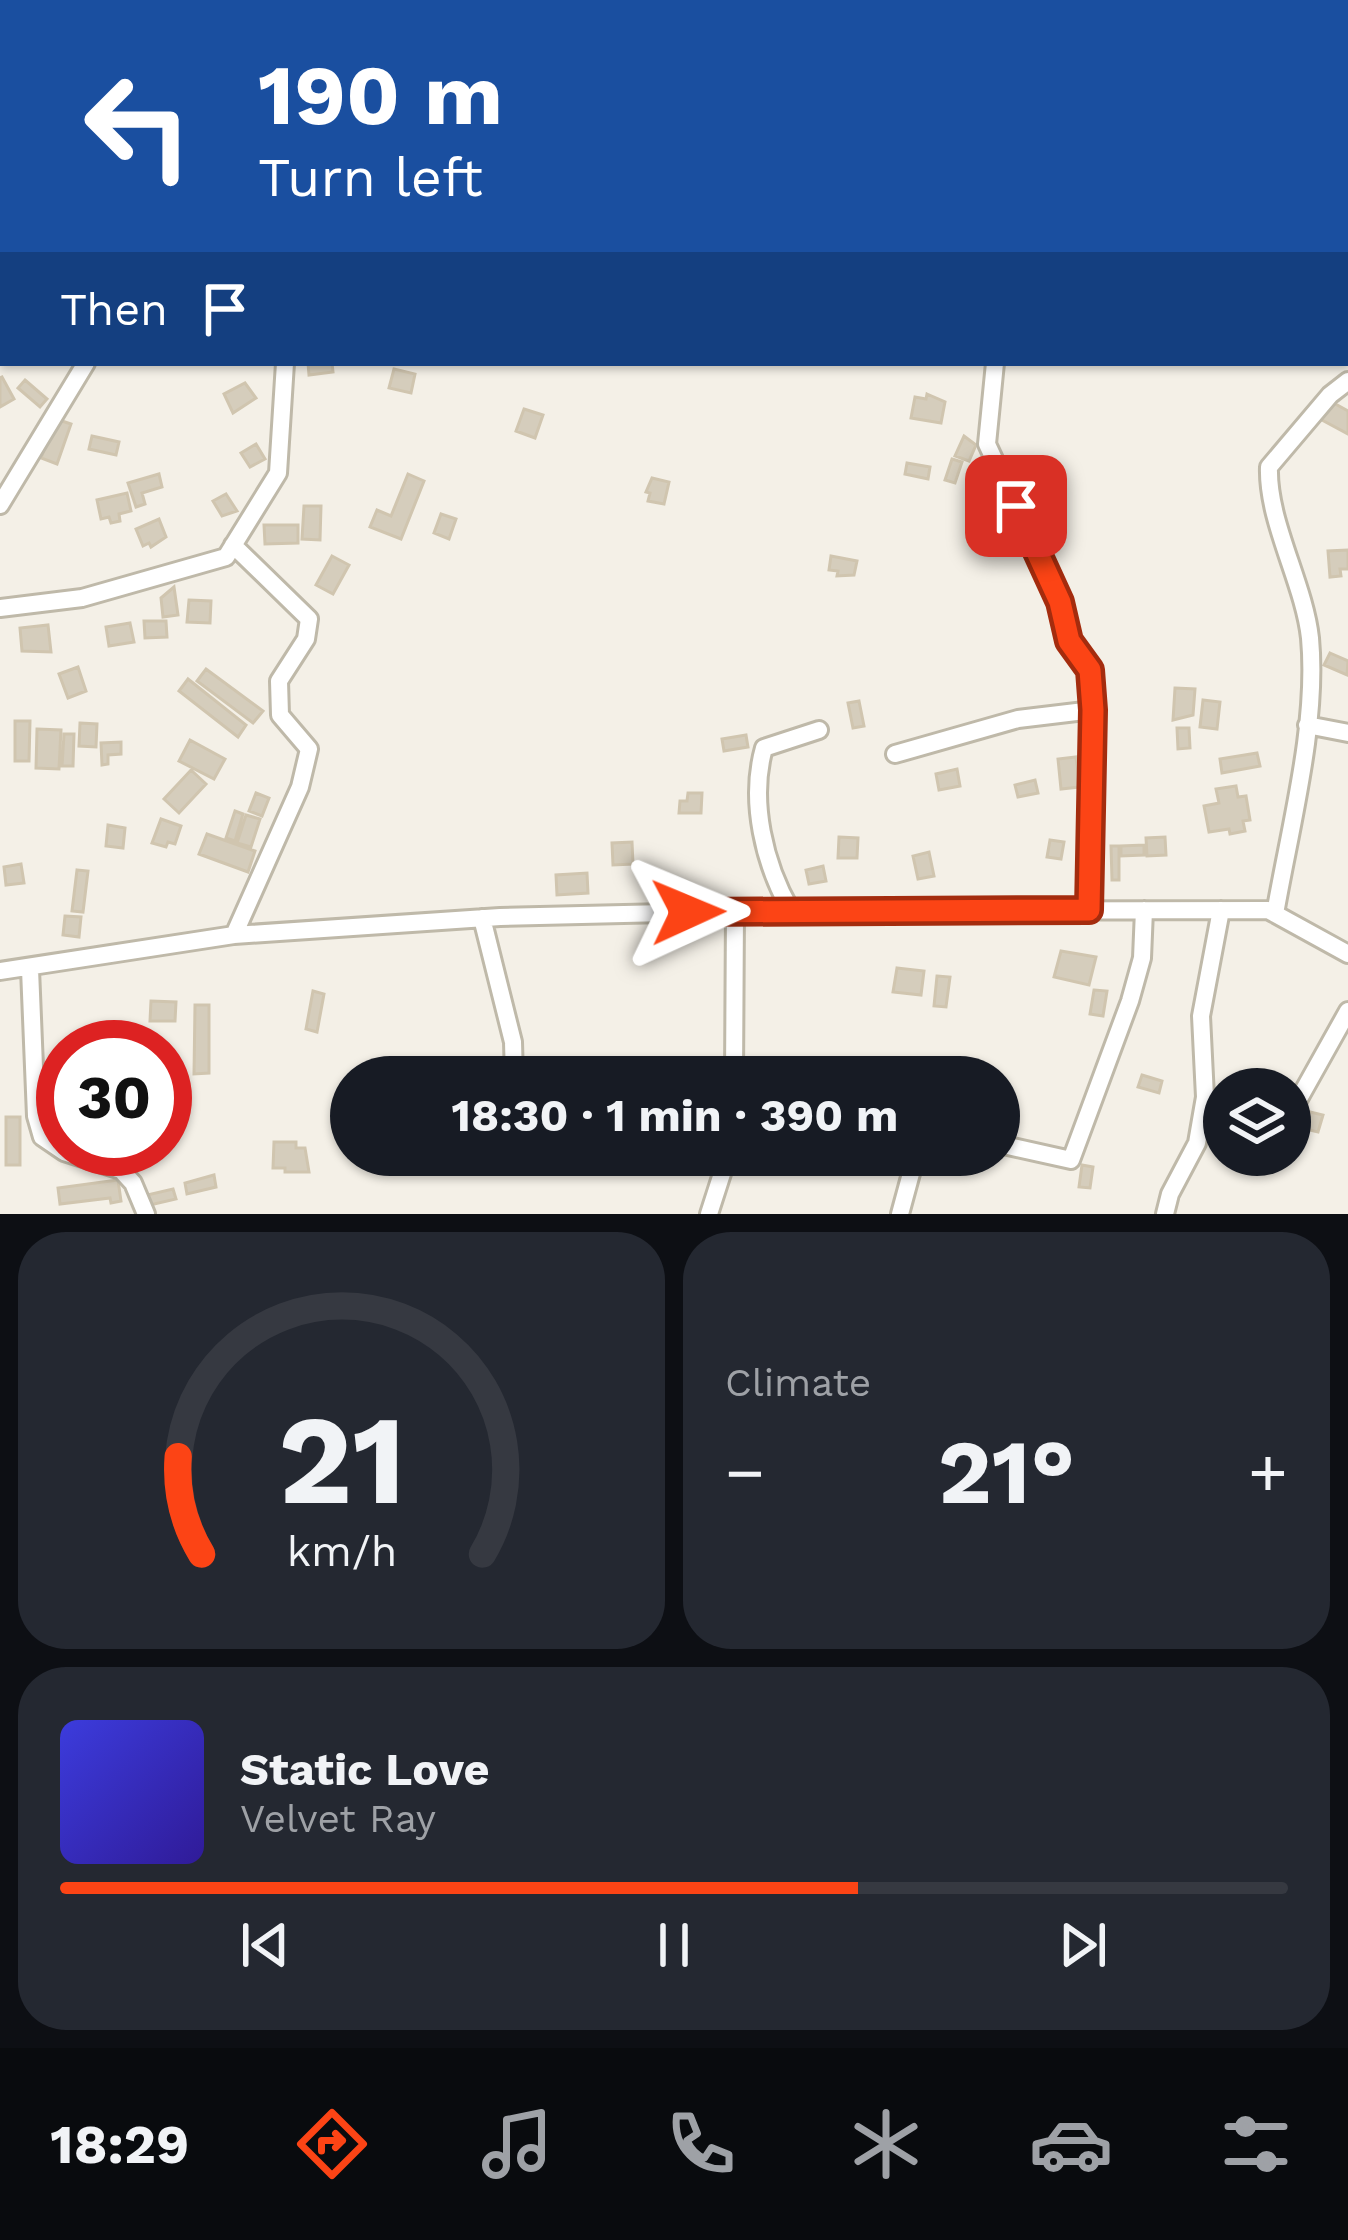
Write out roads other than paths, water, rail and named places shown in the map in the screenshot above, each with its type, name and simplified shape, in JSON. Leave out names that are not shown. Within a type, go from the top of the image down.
[{"type":"street","points":[[0,505],[84,366]]},
{"type":"street","points":[[0,608],[82,598],[226,557],[278,472],[285,366]]},
{"type":"street","points":[[995,366],[987,444],[1060,602],[1069,641],[1090,670],[1089,910]]},
{"type":"street","points":[[1275,914],[1307,725],[1310,632],[1275,503],[1270,466],[1330,395],[1348,381]]},
{"type":"street","points":[[233,545],[309,619],[306,639],[279,681],[280,716],[309,749],[300,787],[234,935]]},
{"type":"street","points":[[895,754],[1018,719],[1093,710]]},
{"type":"street","points":[[1307,725],[1348,733]]},
{"type":"street","points":[[791,911],[776,884],[760,821],[760,763],[764,748],[819,730]]},
{"type":"street","points":[[1020,1149],[1071,1160],[1130,1001],[1142,958],[1144,910]]},
{"type":"street","points":[[1165,1214],[1170,1194],[1197,1143],[1205,1097],[1201,1016],[1221,910]]},
{"type":"street","points":[[0,971],[234,935],[482,918],[735,911],[1268,910],[1348,954]]},
{"type":"street","points":[[734,1056],[735,911]]},
{"type":"street","points":[[482,918],[513,1056]]},
{"type":"street","points":[[30,969],[36,1116],[42,1138],[64,1152],[121,1170],[133,1183],[146,1214]]},
{"type":"street","points":[[1311,1077],[1348,1011]]},
{"type":"street","points":[[709,1214],[721,1176]]},
{"type":"street","points":[[900,1214],[910,1176]]}]
